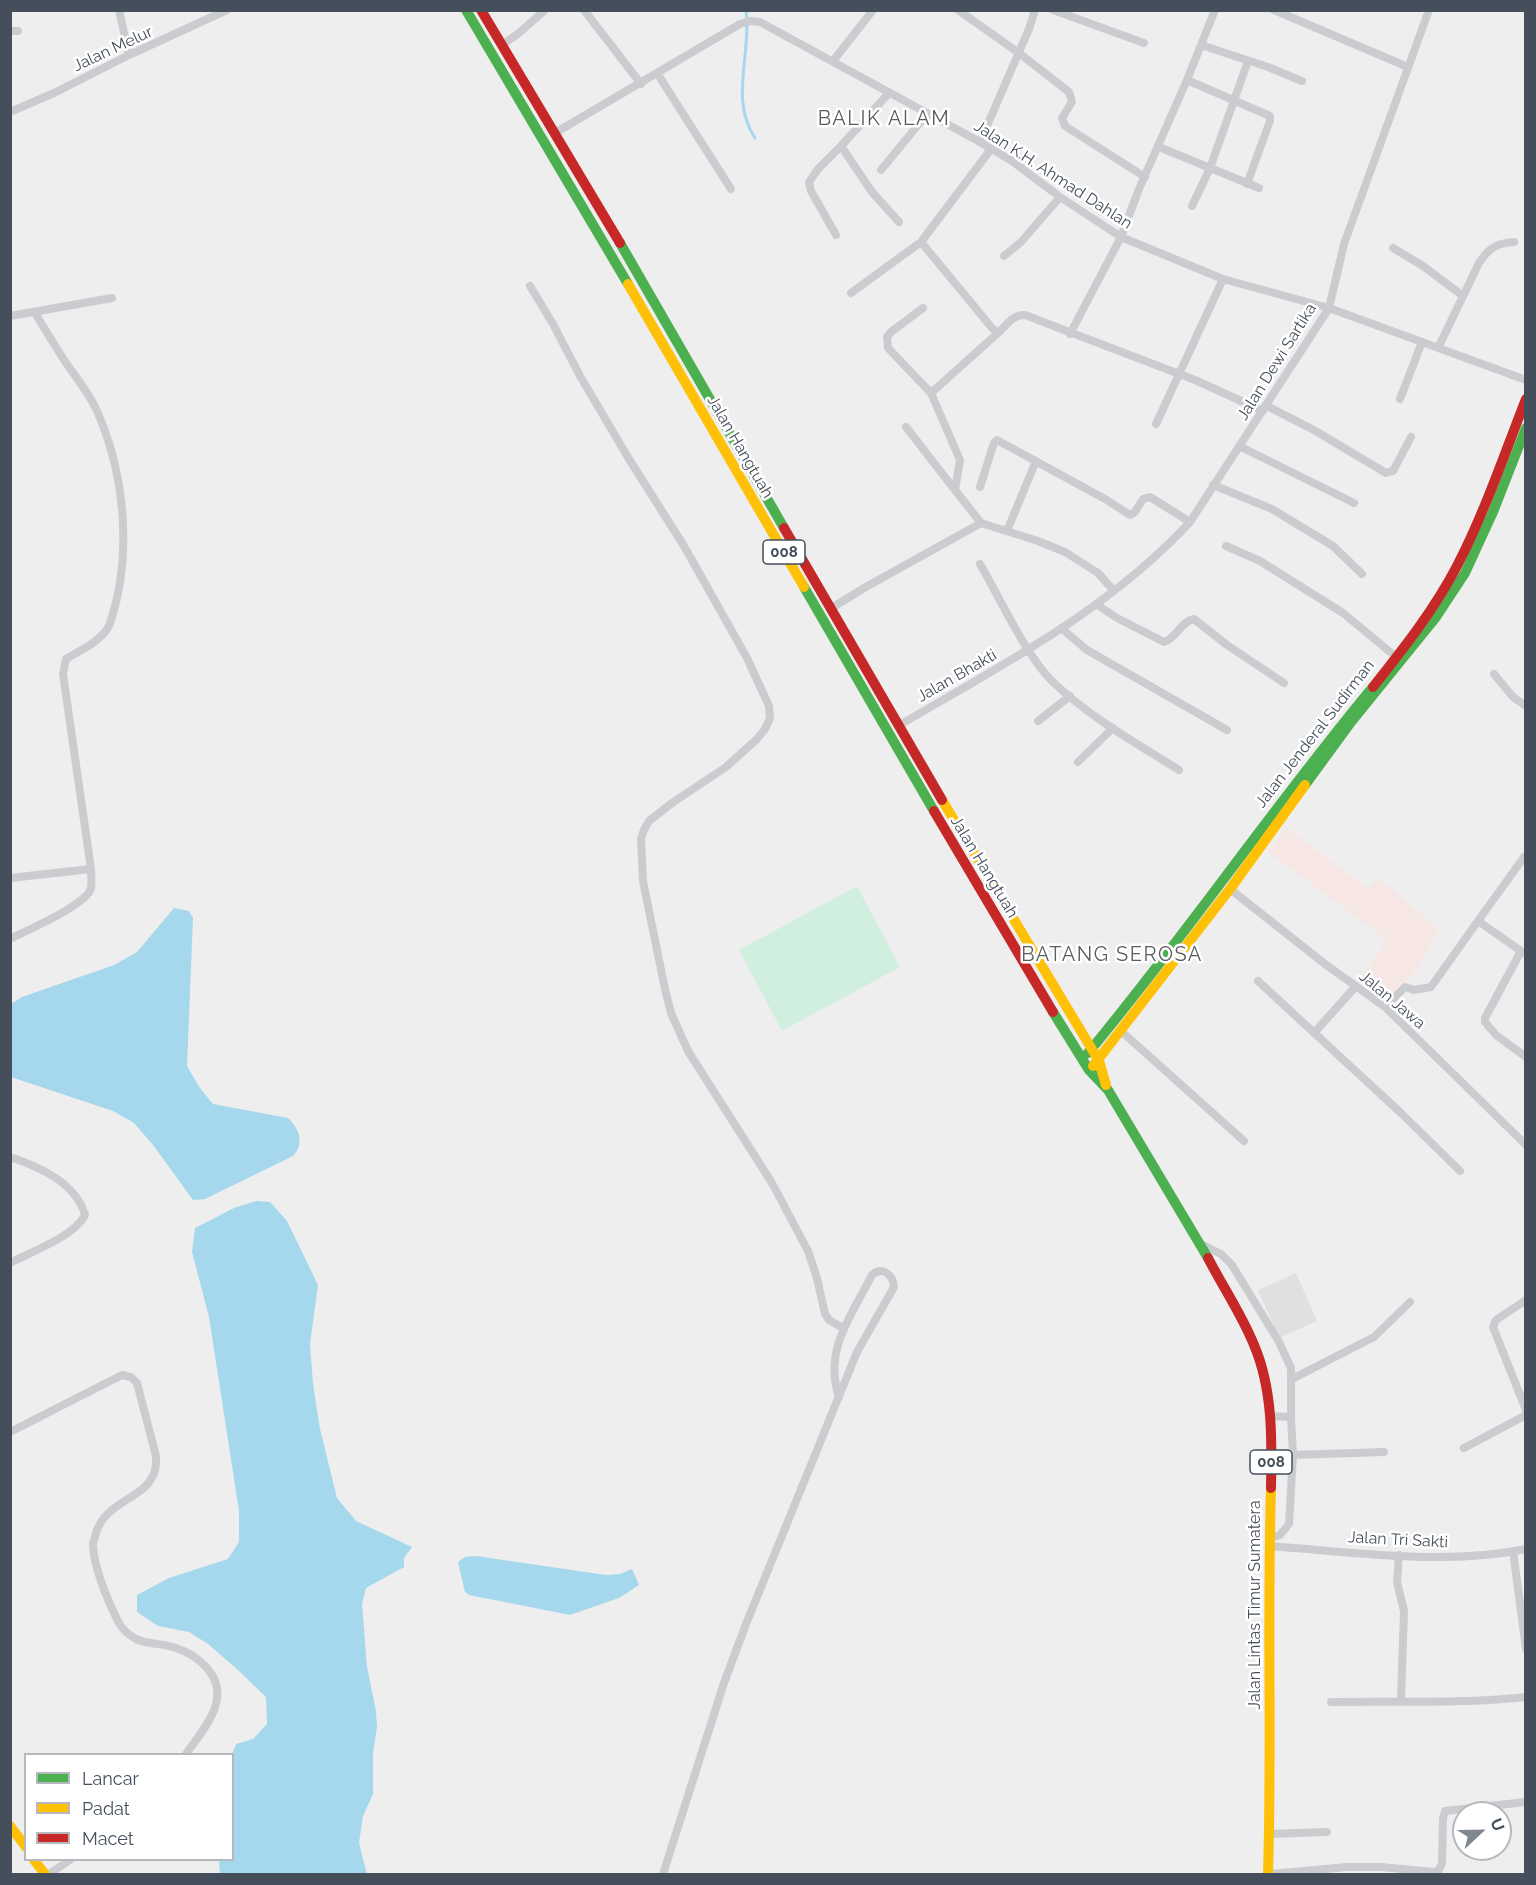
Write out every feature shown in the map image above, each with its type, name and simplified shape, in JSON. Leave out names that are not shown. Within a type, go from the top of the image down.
[{"type":"main road","name":"Jalan Hangtuah","points":[[466,10],[944,829],[1085,1065],[1108,1090]]},
{"type":"main road","name":"Jalan Hangtuah","points":[[481,10],[597,204],[898,726],[1099,1061],[1108,1090]]},
{"type":"main road","points":[[585,211],[597,204]]},
{"type":"main road","name":"Jalan Jenderal Sudirman","points":[[1085,1065],[1092,1049],[1147,980],[1197,921],[1230,889],[1351,723],[1436,618],[1465,573],[1468,553],[1526,399]]},
{"type":"main road","name":"Jalan Jenderal Sudirman","points":[[1085,1065],[1099,1061],[1312,760],[1430,613],[1457,566],[1468,553],[1493,512],[1526,428]]},
{"type":"main road","points":[[944,829],[955,820]]},
{"type":"main road","name":"Jalan Lintas Timur Sumatera","points":[[1108,1090],[1200,1243],[1255,1346],[1265,1382],[1272,1436],[1270,1875]]},
{"type":"main road","points":[[10,1826],[24,1844]]},
{"type":"main road","points":[[35,1861],[47,1875]]},
{"type":"street","points":[[119,10],[129,55]]},
{"type":"street","points":[[206,10],[208,20]]},
{"type":"street","name":"Jalan Melur","points":[[10,112],[227,10]]},
{"type":"street","points":[[502,45],[545,10]]},
{"type":"street","points":[[584,10],[640,84]]},
{"type":"street","points":[[833,61],[873,10]]},
{"type":"street","points":[[958,10],[1069,92],[1072,102],[1062,118],[1065,126],[1144,177]]},
{"type":"street","points":[[980,142],[1035,10]]},
{"type":"street","points":[[1053,10],[1144,43]]},
{"type":"street","points":[[1070,334],[1121,237],[1215,10]]},
{"type":"street","points":[[1274,10],[1408,68]]},
{"type":"street","name":"Jalan Dewi Sartika","points":[[1029,649],[1114,591],[1167,547],[1190,522],[1329,308],[1344,244],[1429,10]]},
{"type":"street","name":"Jalan K.H. Ahmad Dahlan","points":[[657,73],[740,24],[750,21],[760,22],[1012,161],[1060,197],[1121,237],[1223,279],[1329,308],[1526,380]]},
{"type":"street","points":[[1201,45],[1302,81]]},
{"type":"street","points":[[1192,206],[1210,168],[1248,62]]},
{"type":"street","points":[[555,133],[657,73],[731,189]]},
{"type":"street","points":[[1187,80],[1267,114],[1270,118],[1247,184]]},
{"type":"street","points":[[836,235],[811,191],[809,182],[818,169],[889,93]]},
{"type":"street","points":[[881,170],[927,114]]},
{"type":"street","points":[[841,146],[872,192],[899,222]]},
{"type":"street","points":[[1159,147],[1258,188]]},
{"type":"street","points":[[850,293],[921,242],[991,149]]},
{"type":"street","points":[[1005,256],[1029,234],[1060,197]]},
{"type":"street","points":[[921,242],[998,333]]},
{"type":"street","points":[[1438,348],[1487,251],[1500,243],[1514,242]]},
{"type":"street","points":[[1393,248],[1423,266],[1463,296]]},
{"type":"street","points":[[1156,424],[1223,279]]},
{"type":"street","points":[[530,286],[618,441],[708,588],[747,658],[770,706],[770,718],[757,739],[726,767],[672,803],[649,822],[641,839],[643,881],[665,989],[679,1032],[688,1051],[772,1183],[808,1251],[825,1314],[829,1320],[843,1328]]},
{"type":"street","points":[[10,316],[112,298]]},
{"type":"street","points":[[923,308],[891,332],[886,337],[886,343],[888,348],[931,393],[960,460],[955,490]]},
{"type":"street","points":[[10,939],[68,910],[85,897],[91,889],[91,868],[63,674],[66,659],[105,634],[114,614],[121,575],[123,537],[116,464],[100,418],[88,395],[34,313]]},
{"type":"street","points":[[931,393],[1013,318],[1022,314],[1314,430],[1386,473],[1393,471],[1411,437]]},
{"type":"street","points":[[1400,399],[1422,342]]},
{"type":"street","points":[[906,427],[981,523],[1065,552],[1098,573],[1114,591]]},
{"type":"street","points":[[980,487],[996,441],[999,441],[1130,515],[1135,513],[1143,499],[1150,497],[1190,522]]},
{"type":"street","points":[[1239,446],[1354,503]]},
{"type":"street","points":[[1007,531],[1036,461]]},
{"type":"street","points":[[1213,485],[1272,509],[1333,546],[1362,574]]},
{"type":"street","points":[[830,609],[981,523]]},
{"type":"street","points":[[1226,546],[1260,561],[1343,613],[1395,656]]},
{"type":"street","points":[[980,564],[1029,649],[1051,680],[1113,728],[1179,771]]},
{"type":"street","points":[[1096,604],[1117,618],[1164,642],[1174,637],[1189,619],[1194,619],[1227,645],[1284,683]]},
{"type":"street","points":[[1061,628],[1087,650],[1227,730]]},
{"type":"street","name":"Jalan Bhakti","points":[[898,726],[1029,649]]},
{"type":"street","points":[[1494,674],[1513,697],[1526,706]]},
{"type":"street","points":[[1038,721],[1070,696]]},
{"type":"street","points":[[1078,762],[1113,728]]},
{"type":"street","points":[[1385,1007],[1406,987],[1414,990],[1431,987],[1524,857]]},
{"type":"street","points":[[10,879],[91,868]]},
{"type":"street","name":"Jalan Jawa","points":[[1230,889],[1385,1007],[1526,1145]]},
{"type":"street","points":[[1478,921],[1523,953],[1485,1018],[1485,1022],[1496,1035],[1526,1057]]},
{"type":"street","points":[[1258,981],[1401,1113],[1460,1171]]},
{"type":"street","points":[[1314,1033],[1356,986]]},
{"type":"street","points":[[1121,1031],[1244,1141]]},
{"type":"street","points":[[10,1157],[59,1179],[82,1205],[85,1215],[81,1224],[10,1263]]},
{"type":"street","points":[[1200,1243],[1221,1254],[1232,1265],[1279,1342],[1291,1368],[1290,1417],[1293,1455],[1289,1524],[1270,1542]]},
{"type":"street","points":[[663,1875],[728,1673],[776,1547],[810,1469],[839,1397],[857,1352],[894,1287],[888,1273],[881,1270],[872,1275],[843,1328],[833,1358],[834,1384],[839,1397]]},
{"type":"street","points":[[1526,1300],[1496,1320],[1493,1327],[1526,1410]]},
{"type":"street","points":[[1292,1379],[1374,1337],[1410,1302]]},
{"type":"street","points":[[10,1432],[122,1375],[131,1377],[137,1383],[157,1466],[153,1480],[144,1489],[126,1498],[105,1515],[92,1545],[99,1575],[120,1625],[135,1638],[152,1645],[173,1646],[196,1657],[211,1673],[218,1689],[216,1704],[210,1719],[187,1753]]},
{"type":"street","points":[[1464,1448],[1526,1415]]},
{"type":"street","points":[[1270,1416],[1290,1417]]},
{"type":"street","points":[[1293,1455],[1384,1452]]},
{"type":"street","name":"Jalan Tri Sakti","points":[[1270,1542],[1399,1555],[1455,1557],[1526,1549]]},
{"type":"street","points":[[1513,1551],[1526,1649]]},
{"type":"street","points":[[1399,1555],[1397,1582],[1404,1611],[1401,1700]]},
{"type":"street","points":[[1331,1702],[1401,1700],[1471,1702],[1526,1697]]},
{"type":"street","points":[[1270,1875],[1347,1867],[1381,1867],[1433,1872],[1439,1870],[1442,1863],[1445,1811],[1526,1803]]},
{"type":"street","points":[[1269,1834],[1327,1832]]},
{"type":"street","points":[[47,1875],[68,1861]]},
{"type":"shaded area","points":[[1287,828],[1368,889],[1379,878],[1439,930],[1414,973],[1385,1004],[1357,983],[1386,943],[1378,933],[1268,852]]},
{"type":"shaded area","points":[[1296,1273],[1317,1321],[1279,1338],[1258,1290]]},
{"type":"green space","points":[[857,886],[900,967],[782,1031],[739,950]]},
{"type":"water","points":[[174,908],[189,911],[193,918],[187,1066],[213,1104],[288,1118],[298,1131],[300,1141],[293,1156],[205,1199],[193,1200],[134,1123],[113,1111],[11,1077],[11,1004],[22,997],[114,965],[137,952]]},
{"type":"water","points":[[256,1201],[270,1202],[287,1221],[318,1285],[310,1344],[313,1384],[320,1429],[337,1498],[356,1521],[412,1547],[404,1558],[404,1567],[366,1588],[362,1604],[367,1667],[377,1727],[373,1753],[373,1794],[363,1816],[359,1843],[367,1874],[220,1874],[219,1861],[234,1861],[232,1753],[236,1744],[253,1739],[267,1724],[266,1697],[208,1644],[189,1632],[158,1626],[137,1612],[137,1595],[169,1578],[228,1559],[239,1542],[239,1511],[209,1317],[192,1252],[195,1228],[234,1208]]},
{"type":"water","points":[[476,1556],[606,1575],[620,1574],[632,1569],[639,1585],[619,1598],[570,1615],[469,1595],[465,1592],[458,1562],[465,1557]]},
{"type":"waterway","points":[[746,10],[743,108],[747,123],[755,138]]},
{"type":"traffic: fast","points":[[466,10],[628,284]]},
{"type":"traffic: fast","points":[[620,243],[784,528]]},
{"type":"traffic: fast","points":[[1305,785],[1351,722],[1436,617],[1465,573],[1493,512],[1526,428]]},
{"type":"traffic: fast","points":[[804,587],[934,811]]},
{"type":"traffic: fast","points":[[1088,1053],[1373,687]]},
{"type":"traffic: fast","points":[[1053,1012],[1089,1070],[1108,1090],[1208,1258]]},
{"type":"traffic: slow","points":[[628,284],[804,587]]},
{"type":"traffic: slow","points":[[1093,1066],[1230,889],[1305,785]]},
{"type":"traffic: slow","points":[[942,800],[1099,1061],[1106,1085]]},
{"type":"traffic: slow","points":[[1268,1874],[1271,1488]]},
{"type":"traffic: slow","points":[[10,1826],[24,1844]]},
{"type":"traffic: slow","points":[[35,1861],[45,1874]]},
{"type":"traffic: jam","points":[[481,10],[620,243]]},
{"type":"traffic: jam","points":[[1373,687],[1428,613],[1457,566],[1485,504],[1526,399]]},
{"type":"traffic: jam","points":[[784,528],[942,800]]},
{"type":"traffic: jam","points":[[934,811],[1053,1012]]},
{"type":"traffic: jam","points":[[1208,1258],[1244,1323],[1265,1379],[1270,1415],[1271,1488]]},
{"type":"district","name":"BALIK ALAM","points":[[884,119]]},
{"type":"district","name":"BATANG SEROSA","points":[[1112,955]]}]
